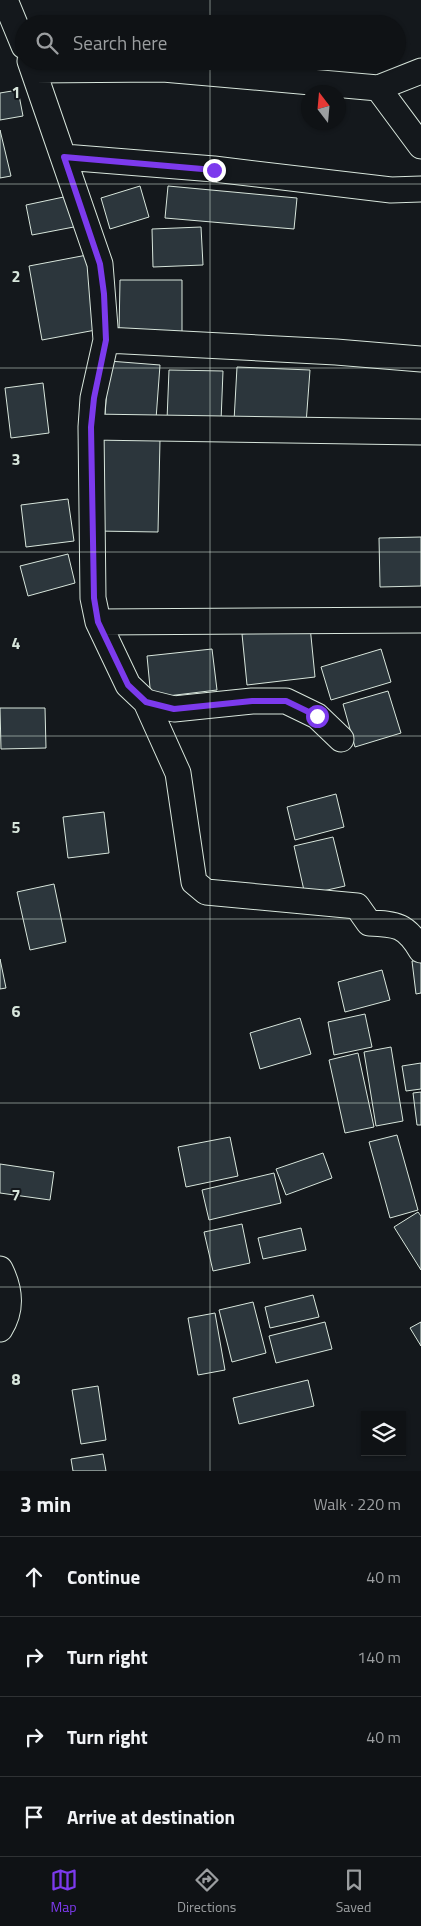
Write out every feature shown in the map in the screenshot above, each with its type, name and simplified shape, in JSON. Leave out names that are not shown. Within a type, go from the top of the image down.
[{"type":"street","points":[[5,0],[15,24]]},
{"type":"street","points":[[33,70],[100,264],[106,340],[94,398],[91,427],[94,598],[98,622],[128,685],[146,702],[178,773],[194,882],[206,892],[357,906],[369,922],[403,927],[413,936],[421,950]]},
{"type":"street","points":[[174,70],[378,88],[421,71]]},
{"type":"street","points":[[378,88],[421,146]]},
{"type":"street","points":[[64,157],[214,170],[391,190],[421,189]]},
{"type":"street","points":[[106,340],[336,352],[421,359]]},
{"type":"street","points":[[91,427],[421,432]]},
{"type":"street","points":[[98,622],[421,620]]},
{"type":"street","points":[[146,702],[174,709],[252,701],[286,701],[317,716],[341,739]]},
{"type":"street","points":[[0,1269],[8,1284],[8,1316],[0,1329]]},
{"type":"building","points":[[18,90],[23,116],[0,120],[0,93]]},
{"type":"building","points":[[0,130],[11,176],[0,178]]},
{"type":"building","points":[[140,186],[149,217],[110,229],[101,198]]},
{"type":"building","points":[[168,186],[297,198],[294,229],[165,218]]},
{"type":"building","points":[[73,195],[79,226],[32,235],[26,205]]},
{"type":"building","points":[[201,227],[203,265],[153,267],[152,229]]},
{"type":"building","points":[[87,255],[101,329],[42,340],[29,266]]},
{"type":"building","points":[[120,280],[182,280],[182,333],[119,332]]},
{"type":"building","points":[[109,361],[160,365],[156,419],[105,415]]},
{"type":"building","points":[[237,367],[310,370],[306,424],[234,421]]},
{"type":"building","points":[[169,370],[223,371],[221,421],[167,420]]},
{"type":"building","points":[[43,383],[49,433],[11,438],[5,388]]},
{"type":"building","points":[[98,437],[160,439],[158,532],[96,531]]},
{"type":"building","points":[[68,499],[74,541],[26,547],[21,505]]},
{"type":"building","points":[[421,537],[421,586],[380,587],[379,538]]},
{"type":"building","points":[[68,554],[75,583],[28,596],[20,566]]},
{"type":"building","points":[[310,626],[315,677],[247,685],[242,634]]},
{"type":"building","points":[[212,649],[217,690],[151,698],[147,656]]},
{"type":"building","points":[[381,649],[391,682],[331,700],[321,667]]},
{"type":"building","points":[[388,691],[401,733],[355,747],[343,704]]},
{"type":"building","points":[[0,708],[45,708],[46,748],[1,749]]},
{"type":"building","points":[[336,794],[344,827],[295,840],[287,807]]},
{"type":"building","points":[[104,812],[109,853],[68,858],[63,817]]},
{"type":"building","points":[[333,837],[345,886],[305,895],[294,846]]},
{"type":"building","points":[[54,884],[66,942],[30,950],[17,892]]},
{"type":"building","points":[[0,959],[6,988],[0,989]]},
{"type":"building","points":[[421,960],[421,993],[416,994],[412,961]]},
{"type":"building","points":[[382,970],[390,1000],[345,1012],[338,982]]},
{"type":"building","points":[[365,1014],[372,1047],[334,1055],[328,1022]]},
{"type":"building","points":[[300,1018],[311,1054],[260,1069],[250,1033]]},
{"type":"building","points":[[391,1047],[403,1121],[376,1126],[364,1052]]},
{"type":"building","points":[[358,1053],[374,1127],[345,1133],[329,1060]]},
{"type":"building","points":[[421,1063],[421,1089],[406,1091],[402,1066]]},
{"type":"building","points":[[421,1092],[421,1125],[417,1125],[413,1093]]},
{"type":"building","points":[[397,1135],[418,1210],[390,1218],[369,1142]]},
{"type":"building","points":[[230,1137],[238,1176],[186,1187],[178,1147]]},
{"type":"building","points":[[323,1153],[332,1178],[286,1195],[276,1169]]},
{"type":"building","points":[[0,1164],[54,1172],[50,1200],[0,1193]]},
{"type":"building","points":[[274,1173],[281,1203],[209,1220],[202,1190]]},
{"type":"building","points":[[418,1212],[421,1216],[421,1270],[394,1227]]},
{"type":"building","points":[[242,1224],[250,1263],[213,1271],[204,1232]]},
{"type":"building","points":[[301,1228],[306,1250],[263,1259],[258,1238]]},
{"type":"building","points":[[313,1295],[319,1317],[270,1328],[265,1307]]},
{"type":"building","points":[[253,1302],[266,1353],[232,1362],[219,1310]]},
{"type":"building","points":[[215,1313],[225,1370],[198,1375],[188,1318]]},
{"type":"building","points":[[325,1322],[332,1349],[276,1363],[269,1336]]},
{"type":"building","points":[[421,1322],[421,1346],[410,1328]]},
{"type":"building","points":[[308,1380],[314,1406],[239,1424],[233,1398]]},
{"type":"building","points":[[98,1386],[106,1440],[81,1444],[72,1390]]},
{"type":"building","points":[[103,1454],[106,1471],[73,1471],[71,1459]]},
{"type":"route","points":[[214,170],[64,157],[100,264],[104,294],[106,340],[94,398],[91,427],[94,598],[98,622],[128,685],[146,702],[174,709],[252,701],[286,701],[317,716]]}]
